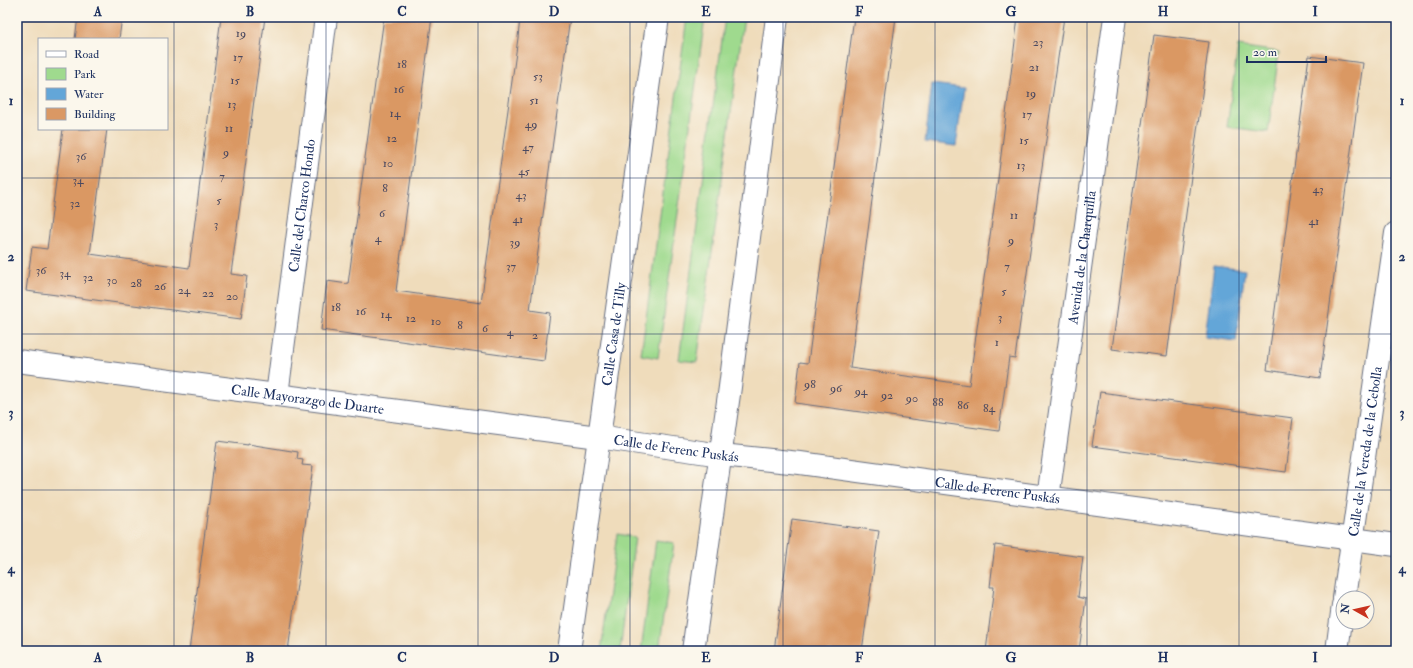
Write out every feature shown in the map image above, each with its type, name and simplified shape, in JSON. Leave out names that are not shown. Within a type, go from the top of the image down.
[{"type":"street","name":"Calle del Charco Hondo","points":[[277,395],[326,17]]},
{"type":"street","name":"Calle Casa de Tilly","points":[[569,651],[658,17]]},
{"type":"street","points":[[693,651],[721,455],[777,17]]},
{"type":"street","name":"Avenida de la Charquilla","points":[[1048,498],[1115,17]]},
{"type":"street","name":"Calle de la Vereda de la Cebolla","points":[[1345,590],[1396,233]]},
{"type":"street","name":"Calle Mayorazgo de Duarte","points":[[17,361],[598,438]]},
{"type":"street","name":"Calle de Ferenc Puskás","points":[[598,438],[721,455],[800,463],[1396,545]]},
{"type":"street","points":[[1337,651],[1340,630]]},
{"type":"green space","points":[[687,17],[705,17],[658,358],[641,355]]},
{"type":"green space","points":[[725,17],[744,17],[697,362],[679,360]]},
{"type":"green space","points":[[1238,46],[1279,52],[1268,132],[1227,127]]},
{"type":"green space","points":[[617,534],[635,537],[620,651],[601,651]]},
{"type":"green space","points":[[656,540],[674,543],[659,651],[641,651]]},
{"type":"water","points":[[932,84],[964,88],[956,146],[925,142]]},
{"type":"water","points":[[1214,266],[1245,270],[1236,341],[1205,337]]},
{"type":"building","points":[[78,17],[122,17],[119,38],[75,38]]},
{"type":"building","points":[[221,17],[265,17],[231,274],[247,276],[241,319],[26,291],[32,247],[47,249],[63,130],[107,130],[90,254],[189,268]]},
{"type":"building","points":[[384,17],[432,17],[396,291],[481,303],[520,17],[570,17],[530,310],[550,313],[544,361],[321,330],[327,281],[348,284]]},
{"type":"building","points":[[854,17],[896,17],[850,368],[969,385],[998,179],[1018,17],[1064,17],[1015,358],[1009,357],[999,431],[795,403],[800,362],[808,363]]},
{"type":"building","points":[[1154,35],[1209,42],[1167,356],[1112,349]]},
{"type":"building","points":[[1309,56],[1363,63],[1320,378],[1267,370]]},
{"type":"building","points":[[1100,392],[1293,418],[1286,472],[1092,446]]},
{"type":"building","points":[[217,441],[298,452],[297,459],[303,460],[302,465],[313,466],[288,651],[189,651]]},
{"type":"building","points":[[792,519],[879,531],[862,651],[774,651]]},
{"type":"building","points":[[995,545],[1083,557],[1078,597],[1086,599],[1079,651],[986,651],[994,587],[990,587]]}]
